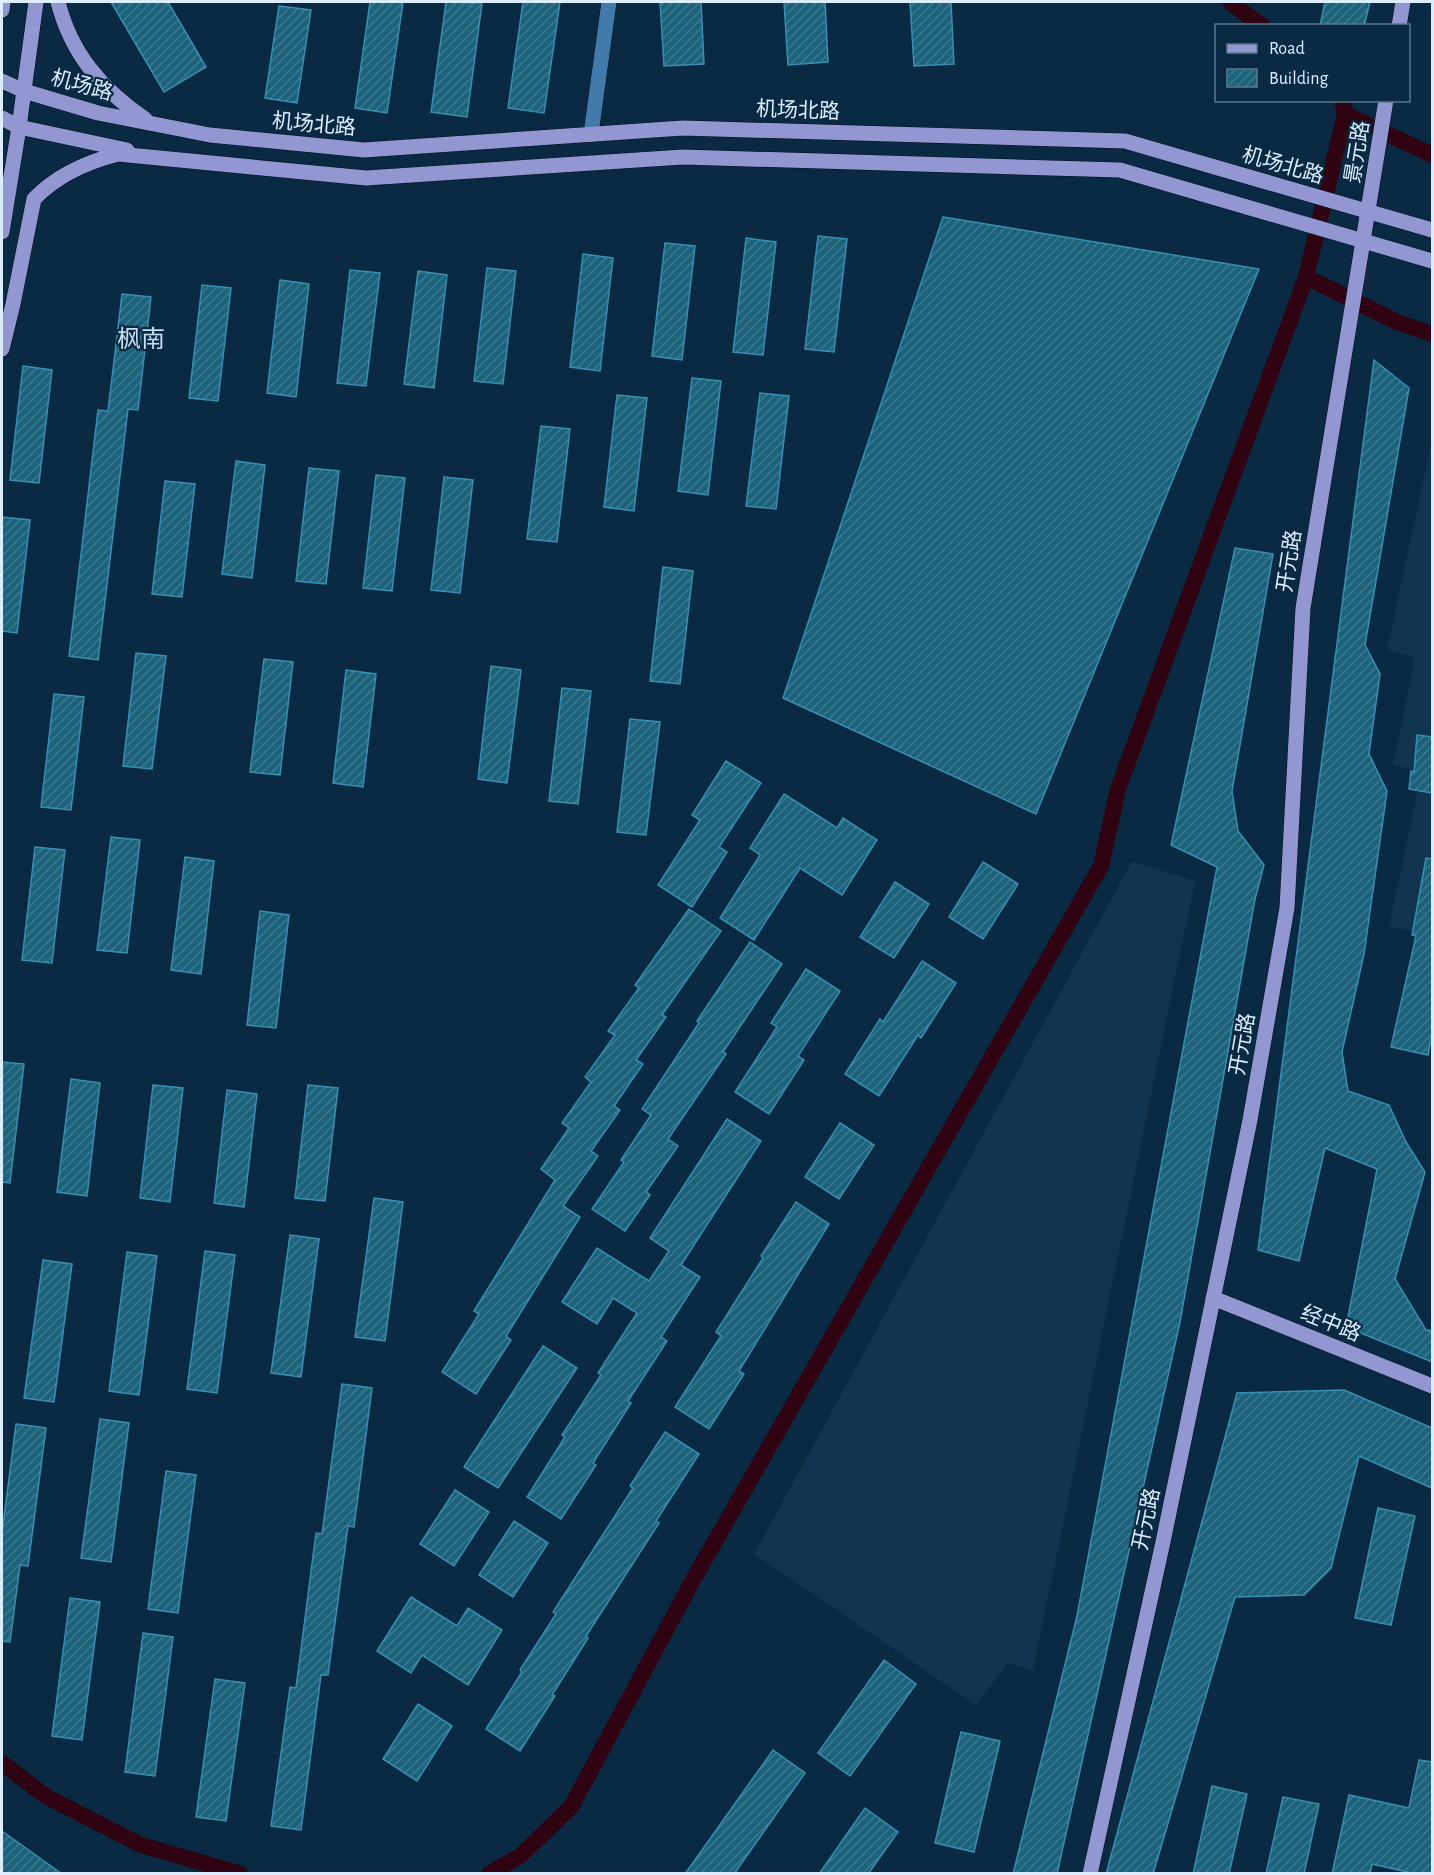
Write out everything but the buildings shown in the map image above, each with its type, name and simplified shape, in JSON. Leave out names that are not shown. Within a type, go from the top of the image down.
[{"type":"main road","points":[[2,10],[3,2]]},
{"type":"main road","points":[[2,232],[36,2]]},
{"type":"main road","points":[[58,2],[75,47],[88,68],[123,104],[152,124]]},
{"type":"main road","points":[[1399,24],[1403,2]]},
{"type":"main road","name":"机场路","points":[[2,81],[24,91],[98,112],[152,124]]},
{"type":"main road","name":"景元路","points":[[1368,211],[1386,102]]},
{"type":"main road","points":[[2,118],[19,127],[159,157]]},
{"type":"main road","name":"机场北路","points":[[152,124],[210,135],[364,150],[683,128],[1125,141],[1432,230]]},
{"type":"main road","points":[[2,349],[14,304],[34,199],[42,190],[67,173],[99,159],[118,154],[366,178],[683,157],[1120,170],[1432,261]]},
{"type":"main road","name":"开元路","points":[[1090,1874],[1163,1542],[1250,1120],[1287,908],[1303,608],[1368,211]]},
{"type":"main road","name":"经中路","points":[[1213,1298],[1432,1386]]},
{"type":"street","points":[[591,134],[609,2]]},
{"type":"shaded area","points":[[1432,440],[1432,936],[1389,926],[1422,771],[1393,765],[1415,658],[1387,650]]},
{"type":"shaded area","points":[[1132,861],[1195,881],[1033,1671],[1008,1663],[976,1705],[754,1554]]},
{"type":"waterway","points":[[1230,2],[1259,24]]},
{"type":"waterway","points":[[1342,102],[1345,114],[1306,277],[1397,322],[1432,334]]},
{"type":"waterway","points":[[1345,114],[1432,155]]},
{"type":"waterway","points":[[489,1874],[520,1856],[571,1807],[693,1580],[1101,866],[1118,789],[1306,277]]},
{"type":"waterway","points":[[2,1763],[47,1797],[141,1845],[241,1874]]},
{"type":"district","name":"枫南","points":[[141,339]]}]
